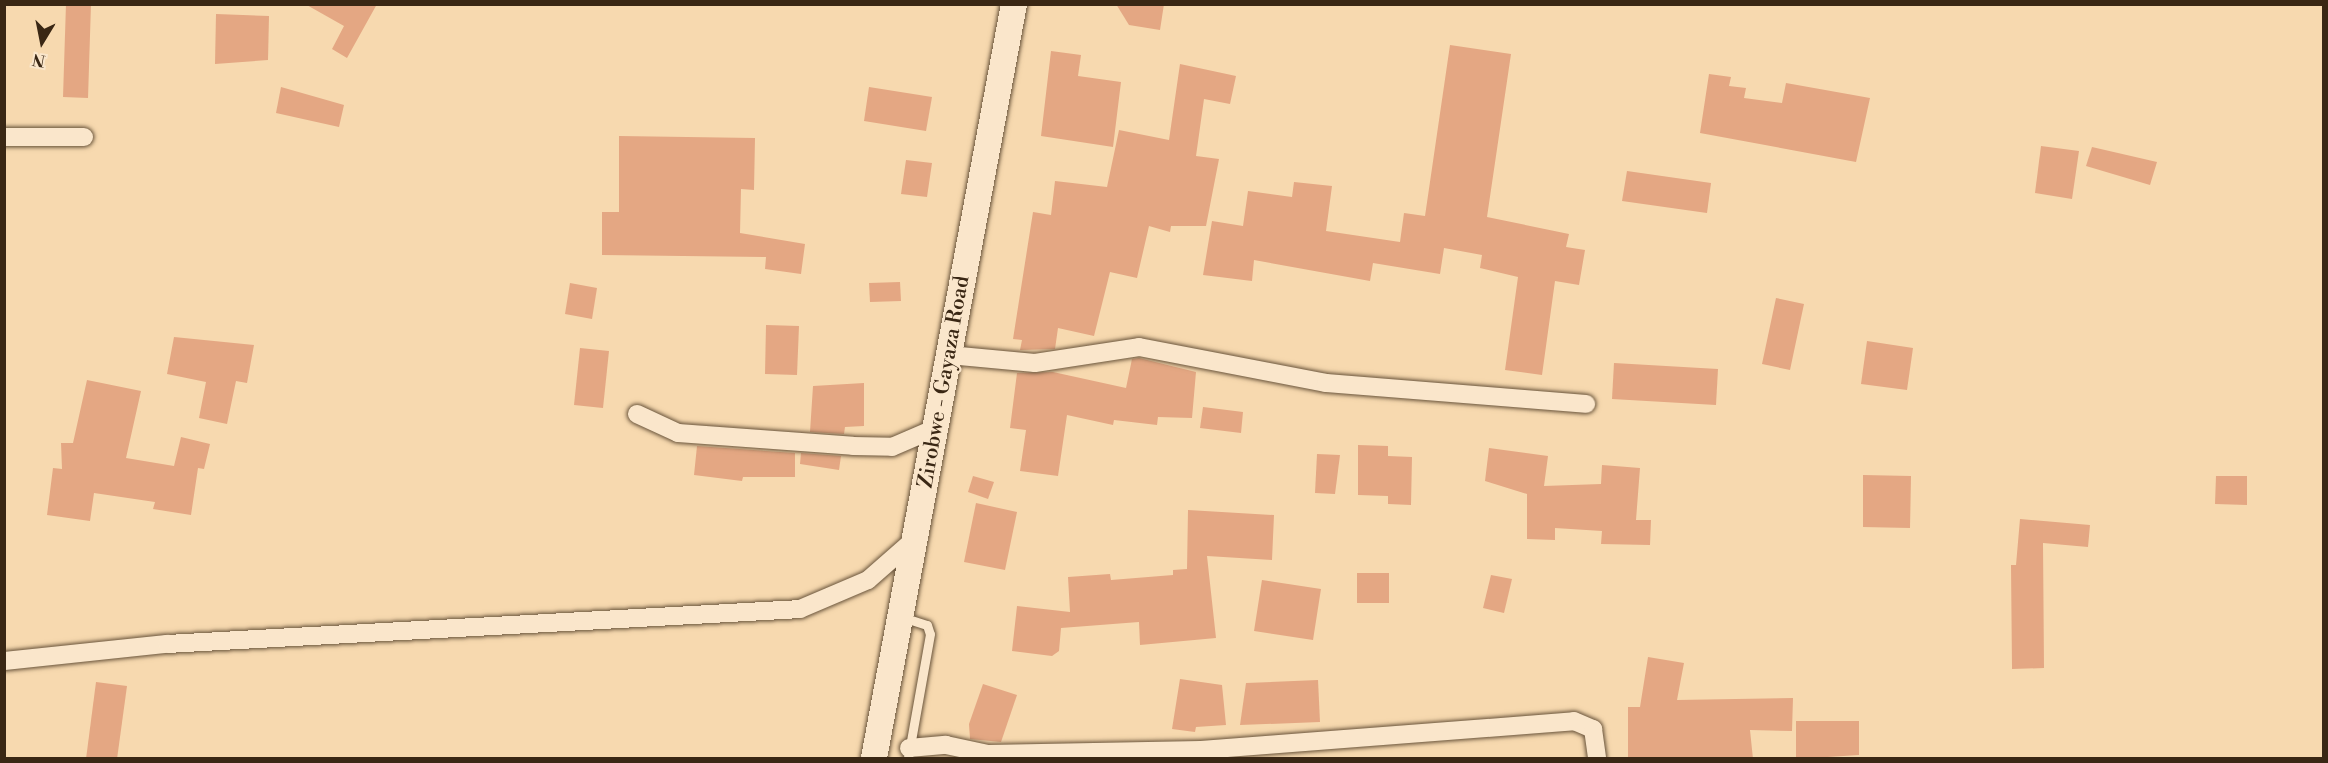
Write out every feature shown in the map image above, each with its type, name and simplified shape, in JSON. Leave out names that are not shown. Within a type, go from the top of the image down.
[{"type":"street","name":"Zirobwe - Gayaza Road","points":[[874,759],[1014,4]]},
{"type":"street","points":[[4,137],[84,137]]},
{"type":"street","points":[[949,355],[1035,363],[1139,347],[1326,383],[1586,404]]},
{"type":"street","points":[[637,414],[678,433],[853,446],[892,447],[936,428]]},
{"type":"street","points":[[4,661],[167,644],[800,609],[868,580],[916,538]]},
{"type":"street","points":[[908,753],[946,745],[988,754],[1201,750],[1574,721],[1593,729],[1597,759]]},
{"type":"lane","points":[[901,617],[927,625],[930,634],[908,753]]},
{"type":"building","points":[[66,4],[91,4],[88,98],[63,97]]},
{"type":"building","points":[[305,4],[377,4],[347,58],[332,49],[344,26]]},
{"type":"building","points":[[1116,4],[1164,4],[1160,30],[1129,25]]},
{"type":"building","points":[[216,14],[269,16],[268,60],[215,64]]},
{"type":"building","points":[[1450,45],[1511,54],[1487,217],[1569,234],[1566,247],[1585,250],[1579,285],[1555,281],[1542,375],[1505,370],[1518,277],[1480,268],[1482,255],[1444,248],[1440,274],[1373,263],[1370,281],[1254,260],[1252,281],[1203,275],[1212,221],[1243,226],[1248,191],[1292,197],[1294,182],[1332,186],[1326,231],[1400,242],[1404,213],[1425,216]]},
{"type":"building","points":[[1051,51],[1081,55],[1078,76],[1121,82],[1113,147],[1041,136]]},
{"type":"building","points":[[1180,64],[1236,76],[1230,104],[1204,99],[1196,156],[1219,159],[1206,226],[1171,226],[1170,232],[1149,226],[1137,278],[1110,272],[1094,336],[1058,328],[1055,349],[1020,350],[1022,340],[1013,339],[1033,212],[1051,215],[1055,181],[1107,187],[1119,130],[1169,140]]},
{"type":"building","points":[[1709,74],[1731,77],[1729,86],[1746,88],[1744,98],[1782,103],[1786,83],[1870,98],[1856,162],[1700,133]]},
{"type":"building","points":[[281,87],[344,105],[339,127],[276,113]]},
{"type":"building","points":[[869,87],[932,97],[926,131],[864,121]]},
{"type":"building","points":[[619,136],[755,138],[754,190],[741,189],[740,233],[805,244],[801,274],[765,269],[766,257],[602,255],[602,212],[619,212]]},
{"type":"building","points":[[2041,146],[2079,151],[2072,199],[2035,193]]},
{"type":"building","points":[[2092,147],[2157,162],[2150,185],[2086,166]]},
{"type":"building","points":[[906,160],[932,163],[927,197],[901,194]]},
{"type":"building","points":[[1627,171],[1711,183],[1707,213],[1622,201]]},
{"type":"building","points":[[900,282],[901,301],[870,302],[869,283]]},
{"type":"building","points":[[570,283],[597,288],[592,319],[565,314]]},
{"type":"building","points":[[1776,298],[1804,304],[1790,370],[1762,364]]},
{"type":"building","points":[[766,325],[799,326],[797,375],[765,374]]},
{"type":"building","points":[[174,337],[254,345],[247,383],[236,381],[227,424],[199,418],[206,382],[167,374]]},
{"type":"building","points":[[1867,341],[1913,348],[1907,390],[1861,384]]},
{"type":"building","points":[[580,348],[609,351],[603,408],[574,405]]},
{"type":"building","points":[[1139,358],[1196,372],[1192,418],[1158,417],[1157,425],[1114,420],[1113,425],[1067,415],[1058,476],[1020,471],[1026,430],[1010,428],[1017,373],[1053,372],[1126,388],[1132,359]]},
{"type":"building","points":[[1614,363],[1718,369],[1716,405],[1612,399]]},
{"type":"building","points":[[87,380],[141,391],[126,458],[174,466],[181,437],[210,444],[204,469],[198,468],[191,515],[153,509],[155,502],[94,493],[90,521],[47,515],[53,468],[62,469],[61,443],[73,443]]},
{"type":"building","points":[[864,383],[864,426],[845,427],[844,434],[810,432],[813,386]]},
{"type":"building","points":[[1203,407],[1243,412],[1241,433],[1200,428]]},
{"type":"building","points":[[1358,445],[1388,446],[1388,456],[1412,457],[1411,505],[1388,504],[1388,496],[1358,495]]},
{"type":"building","points":[[697,446],[795,453],[795,477],[743,477],[742,481],[694,475]]},
{"type":"building","points":[[1489,448],[1548,456],[1544,486],[1601,484],[1602,465],[1640,468],[1636,520],[1651,520],[1650,545],[1601,544],[1602,531],[1555,528],[1555,540],[1527,539],[1527,494],[1485,481]]},
{"type":"building","points":[[801,453],[841,456],[839,470],[800,464]]},
{"type":"building","points":[[1317,454],[1340,455],[1335,494],[1315,493]]},
{"type":"building","points":[[1863,475],[1911,476],[1910,528],[1863,527]]},
{"type":"building","points":[[973,476],[994,482],[988,499],[968,492]]},
{"type":"building","points":[[2216,476],[2247,476],[2247,505],[2215,504]]},
{"type":"building","points":[[976,503],[1017,512],[1005,570],[964,562]]},
{"type":"building","points":[[1188,510],[1274,515],[1272,560],[1207,556],[1216,638],[1140,645],[1139,622],[1061,628],[1059,651],[1052,656],[1012,651],[1017,606],[1070,612],[1068,577],[1110,574],[1111,580],[1173,575],[1173,570],[1187,569]]},
{"type":"building","points":[[2020,519],[2090,525],[2088,547],[2043,543],[2044,668],[2012,669],[2011,565],[2016,565]]},
{"type":"building","points":[[1357,573],[1389,573],[1389,603],[1357,603]]},
{"type":"building","points":[[1491,575],[1512,579],[1504,613],[1483,608]]},
{"type":"building","points":[[1262,580],[1321,589],[1313,640],[1254,631]]},
{"type":"building","points":[[1648,657],[1684,663],[1677,700],[1793,698],[1792,731],[1750,730],[1753,759],[1628,758],[1628,707],[1640,707]]},
{"type":"building","points":[[1180,679],[1222,685],[1226,725],[1196,727],[1195,732],[1172,729]]},
{"type":"building","points":[[1318,680],[1320,722],[1240,725],[1246,683]]},
{"type":"building","points":[[96,682],[127,686],[117,759],[86,759]]},
{"type":"building","points":[[983,684],[1017,695],[1001,742],[970,739],[969,724]]},
{"type":"building","points":[[1796,721],[1859,721],[1859,755],[1796,759]]}]
